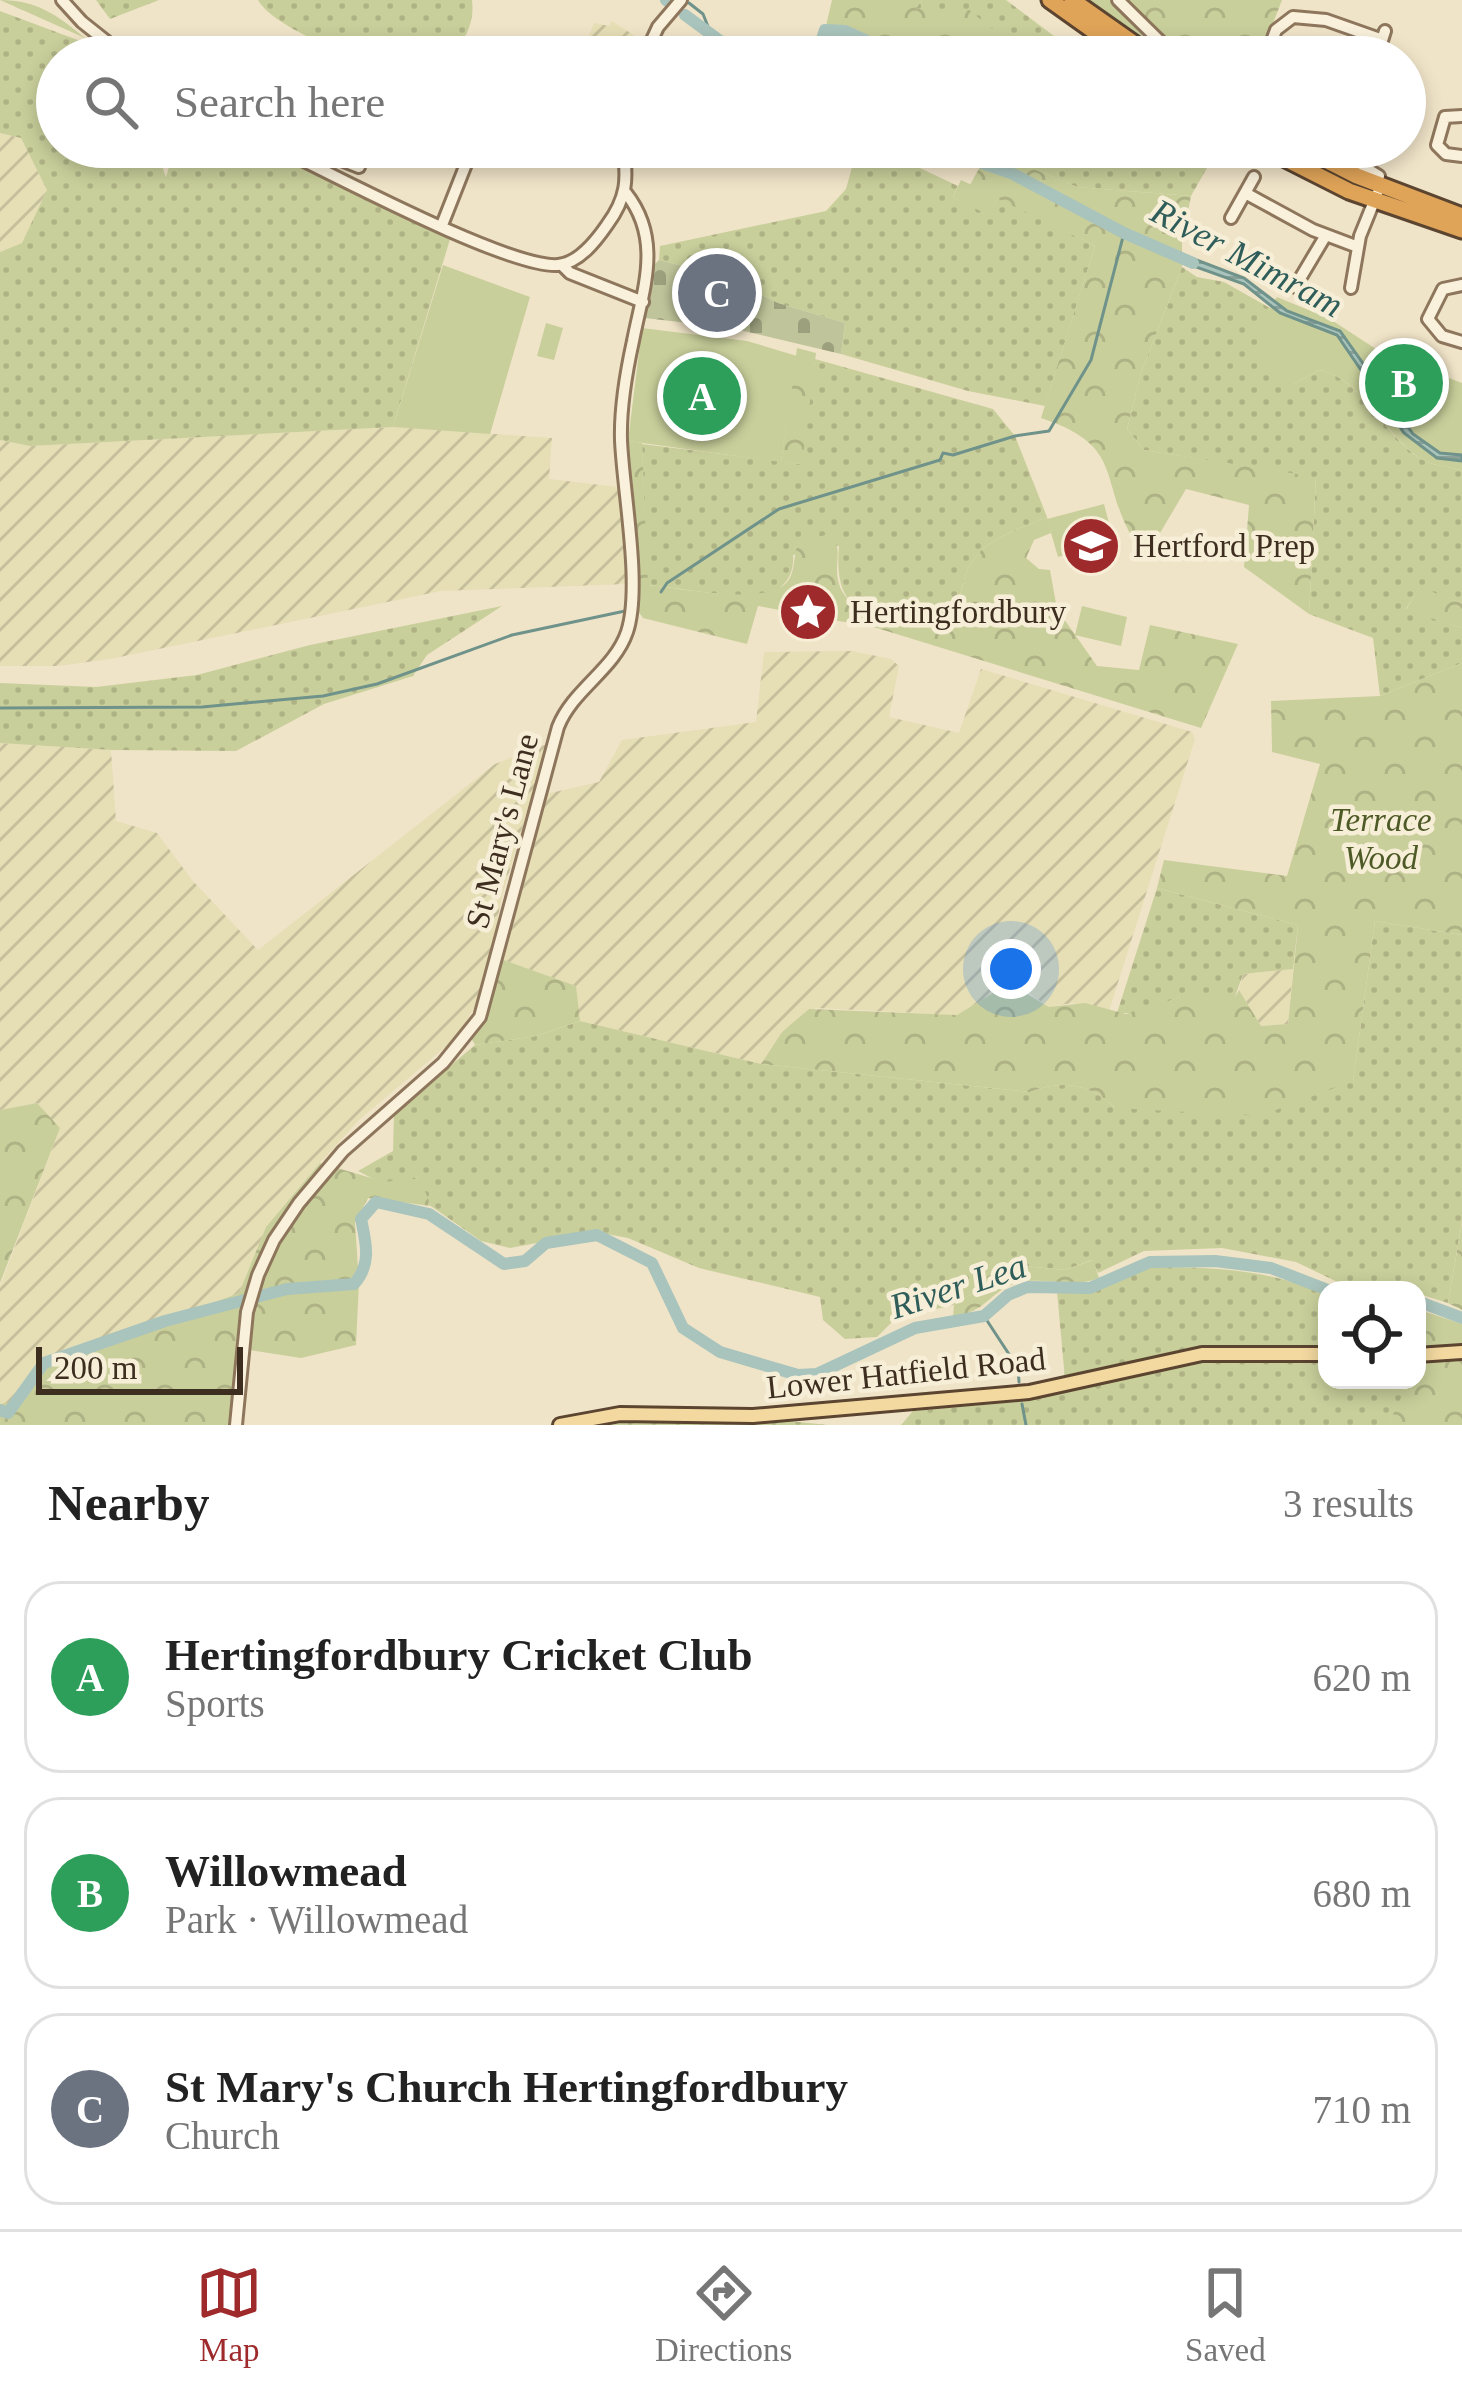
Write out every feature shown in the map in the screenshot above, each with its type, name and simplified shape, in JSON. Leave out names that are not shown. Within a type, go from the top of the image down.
[{"type":"highway","points":[[1050,0],[1101,36]]},
{"type":"highway","points":[[1072,0],[1123,36]]},
{"type":"highway","points":[[1323,168],[1462,216]]},
{"type":"highway","points":[[1340,168],[1462,230]]},
{"type":"main road","points":[[1426,1354],[1462,1352]]},
{"type":"main road","name":"Lower Hatfield Road","points":[[560,1425],[620,1414],[753,1416],[1029,1392],[1202,1354],[1318,1354]]},
{"type":"street","points":[[62,0],[100,36]]},
{"type":"street","points":[[1118,0],[1155,36]]},
{"type":"street","points":[[654,36],[677,4]]},
{"type":"street","points":[[1276,36],[1282,23],[1299,16],[1370,36]]},
{"type":"street","points":[[1462,116],[1446,116],[1440,130],[1440,150],[1462,156]]},
{"type":"street","points":[[321,168],[517,257],[562,265],[585,280],[643,302]]},
{"type":"street","points":[[442,225],[464,168]]},
{"type":"street","name":"St Mary's Lane","points":[[236,1425],[247,1312],[274,1240],[325,1171],[443,1064],[472,1031],[486,1003],[508,902],[558,727],[568,704],[608,663],[628,628],[631,575],[621,418],[650,254],[635,204],[626,193],[624,168]]},
{"type":"street","points":[[1352,288],[1358,247],[1378,188],[1355,168]]},
{"type":"street","points":[[1231,218],[1254,177]]},
{"type":"street","points":[[562,265],[598,238],[626,193]]},
{"type":"street","points":[[1247,194],[1358,247]]},
{"type":"street","points":[[1295,287],[1326,235]]},
{"type":"street","points":[[1462,285],[1443,290],[1428,319],[1436,332],[1462,343]]},
{"type":"shaded area","points":[[612,21],[635,36],[589,36],[594,23],[609,26]]},
{"type":"shaded area","points":[[0,133],[21,138],[47,190],[22,243],[0,252]]},
{"type":"shaded area","points":[[393,427],[552,438],[549,479],[618,487],[626,584],[441,591],[110,659],[58,666],[0,666],[0,440],[30,446]]},
{"type":"shaded area","points":[[852,651],[891,659],[899,666],[889,717],[959,733],[981,669],[1192,732],[1195,739],[1109,1011],[1072,1003],[1049,1007],[1023,989],[1004,988],[957,1015],[816,1008],[782,1032],[761,1064],[580,1021],[575,986],[501,959],[546,794],[599,782],[622,740],[756,722],[764,652]]},
{"type":"shaded area","points":[[0,743],[111,750],[116,821],[157,833],[192,880],[258,950],[495,764],[547,744],[502,896],[483,993],[456,1038],[359,1120],[320,1163],[266,1227],[239,1293],[41,1368],[24,1382],[12,1403],[0,1404],[0,1286],[60,1128],[37,1103],[0,1110]]},
{"type":"shaded area","points":[[1293,969],[1288,1024],[1261,1026],[1239,990],[1243,974]]},
{"type":"green space","points":[[0,0],[46,10],[81,36]]},
{"type":"green space","points":[[96,0],[159,0],[110,19]]},
{"type":"green space","points":[[258,0],[472,0],[473,9],[464,36],[307,36]]},
{"type":"green space","points":[[832,0],[922,0],[916,9],[969,10],[1000,35],[856,36],[825,30]]},
{"type":"green space","points":[[922,0],[1006,0],[1054,36],[998,36],[914,10]]},
{"type":"green space","points":[[1082,0],[1113,0],[1150,36],[1134,36]]},
{"type":"green space","points":[[1124,0],[1282,0],[1268,36],[1163,36]]},
{"type":"green space","points":[[0,11],[67,36],[36,36],[36,168],[21,138],[0,133]]},
{"type":"green space","points":[[36,168],[163,168],[166,177],[169,168],[308,168],[451,236],[393,427],[30,446],[0,440],[0,252],[22,243],[47,190]]},
{"type":"green space","points":[[852,168],[920,168],[958,186],[953,197],[990,215],[998,197],[1095,246],[1045,406],[968,391],[841,354],[845,323],[778,303],[722,276],[659,260],[660,246],[826,211],[846,189]]},
{"type":"green space","points":[[979,168],[1031,168],[1077,187],[1191,196],[1182,267],[1141,373],[1127,429],[1144,450],[1316,477],[1309,614],[1244,567],[1249,505],[1186,489],[1153,545],[1133,539],[1098,453],[1086,440],[1041,418],[1095,246],[970,185]]},
{"type":"green space","points":[[1031,168],[1207,168],[1191,196],[1077,187]]},
{"type":"green space","points":[[961,180],[998,197],[990,216],[953,197]]},
{"type":"green space","points":[[659,260],[722,276],[778,303],[845,323],[841,354],[731,328],[645,318],[652,267]]},
{"type":"green space","points":[[443,265],[530,297],[490,434],[393,427]]},
{"type":"green space","points":[[1182,267],[1197,277],[1224,282],[1270,308],[1260,349],[1294,384],[1319,370],[1335,376],[1362,397],[1411,451],[1429,463],[1462,470],[1462,603],[1419,588],[1406,609],[1462,628],[1462,663],[1380,696],[1373,638],[1309,614],[1316,478],[1144,450],[1127,429],[1141,373]]},
{"type":"green space","points":[[1277,297],[1330,319],[1379,351],[1462,383],[1462,470],[1429,463],[1411,451],[1362,397],[1335,376],[1319,370],[1294,384],[1271,377],[1262,368],[1261,341]]},
{"type":"green space","points":[[546,323],[563,328],[554,360],[537,356]]},
{"type":"green space","points":[[642,328],[747,341],[797,356],[781,462],[628,441]]},
{"type":"green space","points":[[797,348],[816,353],[802,464],[781,462]]},
{"type":"green space","points":[[815,359],[993,409],[1015,436],[1047,517],[1000,537],[977,555],[952,614],[934,630],[876,616],[850,601],[839,570],[839,546],[793,555],[786,582],[762,596],[647,585],[642,444],[801,464]]},
{"type":"green space","points":[[628,441],[642,443],[648,585],[739,595],[772,591],[788,580],[800,541],[830,534],[837,547],[840,586],[847,598],[872,615],[934,630],[952,614],[970,564],[984,548],[1047,517],[1051,533],[1034,540],[1026,558],[1039,569],[1050,570],[1057,609],[1097,666],[1139,670],[1150,625],[1238,644],[1201,728],[877,628],[758,606],[747,644],[643,618],[633,604]]},
{"type":"green space","points":[[1104,504],[1114,542],[1058,557],[1047,519]]},
{"type":"green space","points":[[1419,587],[1462,603],[1462,628],[1406,610]]},
{"type":"green space","points":[[502,606],[427,655],[413,676],[324,704],[236,751],[0,743],[0,683],[96,687],[197,675],[310,645]]},
{"type":"green space","points":[[1082,606],[1127,617],[1121,646],[1075,635]]},
{"type":"green space","name":"Terrace Wood","points":[[1462,663],[1462,935],[1375,921],[1353,1081],[1260,1116],[1115,1108],[1076,1086],[1030,1092],[761,1064],[782,1032],[809,1009],[957,1015],[995,992],[1015,987],[1049,1007],[1085,1003],[1126,1014],[1181,997],[1235,997],[1239,990],[1261,1026],[1288,1024],[1298,925],[1157,888],[1164,860],[1287,876],[1320,764],[1272,752],[1271,701],[1380,696]]},
{"type":"green space","points":[[1157,888],[1298,925],[1293,969],[1243,974],[1235,997],[1181,997],[1135,1013],[1117,1013]]},
{"type":"green space","points":[[1375,921],[1462,935],[1462,1221],[1448,1303],[1426,1296],[1426,1281],[1335,1281],[1296,1262],[1222,1248],[1144,1251],[1098,1273],[1092,1260],[1065,1270],[1023,1266],[954,1305],[896,1318],[877,1337],[845,1339],[823,1320],[820,1297],[699,1268],[628,1238],[596,1232],[510,1248],[481,1241],[431,1206],[418,1177],[385,1185],[358,1171],[393,1151],[394,1113],[475,1045],[536,1036],[580,1021],[761,1064],[1030,1092],[1075,1086],[1115,1108],[1353,1081]]},
{"type":"green space","points":[[501,959],[576,986],[580,1021],[536,1036],[475,1045],[471,1038],[488,1009]]},
{"type":"green space","points":[[37,1103],[60,1128],[0,1283],[0,1110]]},
{"type":"green space","points":[[320,1163],[385,1182],[419,1177],[431,1206],[368,1198],[355,1223],[356,1345],[301,1358],[236,1348],[230,1425],[0,1425],[0,1404],[12,1402],[24,1382],[41,1368],[239,1293],[266,1227]]},
{"type":"green space","points":[[1462,1222],[1462,1310],[1448,1303]]},
{"type":"green space","points":[[1093,1260],[1099,1278],[1080,1283],[1021,1282],[974,1311],[953,1316],[954,1305],[1006,1272],[1023,1266],[1065,1270]]},
{"type":"green space","points":[[1151,1267],[1219,1269],[1285,1280],[1318,1292],[1318,1349],[1215,1348],[1065,1379],[1057,1292],[1094,1292]]},
{"type":"green space","points":[[1426,1312],[1462,1324],[1462,1348],[1426,1350]]},
{"type":"green space","points":[[1214,1358],[1318,1359],[1318,1389],[1407,1389],[1388,1425],[901,1425],[913,1411],[1027,1401],[1134,1371]]},
{"type":"green space","points":[[1462,1359],[1462,1425],[1388,1425],[1405,1389],[1426,1389],[1427,1361]]},
{"type":"green space","points":[[610,1419],[769,1419],[828,1425],[573,1425]]},
{"type":"water","points":[[1181,254],[1244,278],[1287,311],[1340,331],[1413,434],[1440,453],[1462,455],[1462,461],[1437,458],[1404,433],[1337,335],[1280,313],[1244,284],[1182,262]]},
{"type":"waterway","points":[[689,3],[703,14],[711,34]]},
{"type":"waterway","name":"River Mimram","points":[[685,15],[714,36]]},
{"type":"waterway","name":"River Mimram","points":[[823,36],[825,30],[856,36]]},
{"type":"waterway","name":"River Mimram","points":[[996,168],[1193,263]]},
{"type":"waterway","points":[[661,592],[667,583],[779,509],[940,460],[943,453],[953,455],[1049,431],[1091,360],[1124,233]]},
{"type":"waterway","points":[[0,708],[202,707],[323,696],[377,684],[512,635],[625,611]]},
{"type":"waterway","name":"River Lea","points":[[0,1410],[8,1413],[44,1363],[165,1321],[287,1289],[354,1284],[365,1261],[361,1219],[376,1202],[429,1214],[504,1264],[525,1261],[546,1243],[597,1235],[652,1263],[683,1328],[720,1352],[798,1375],[817,1374],[915,1328],[984,1316],[1008,1295],[1027,1287],[1090,1288],[1150,1262],[1215,1261],[1271,1268],[1318,1286]]},
{"type":"waterway","name":"River Lea","points":[[1426,1304],[1462,1318]]},
{"type":"waterway","points":[[984,1316],[1018,1368],[1019,1382]]},
{"type":"waterway","points":[[1022,1404],[1026,1425]]},
{"type":"place","name":"St Mary's Church Hertingfordbury","points":[[717,293]]},
{"type":"place","name":"Willowmead","points":[[1404,383]]},
{"type":"place","name":"Hertingfordbury Cricket Club","points":[[702,396]]},
{"type":"place","name":"Hertford Prep","points":[[1091,546]]},
{"type":"place","name":"Hertingfordbury","points":[[808,612]]}]
